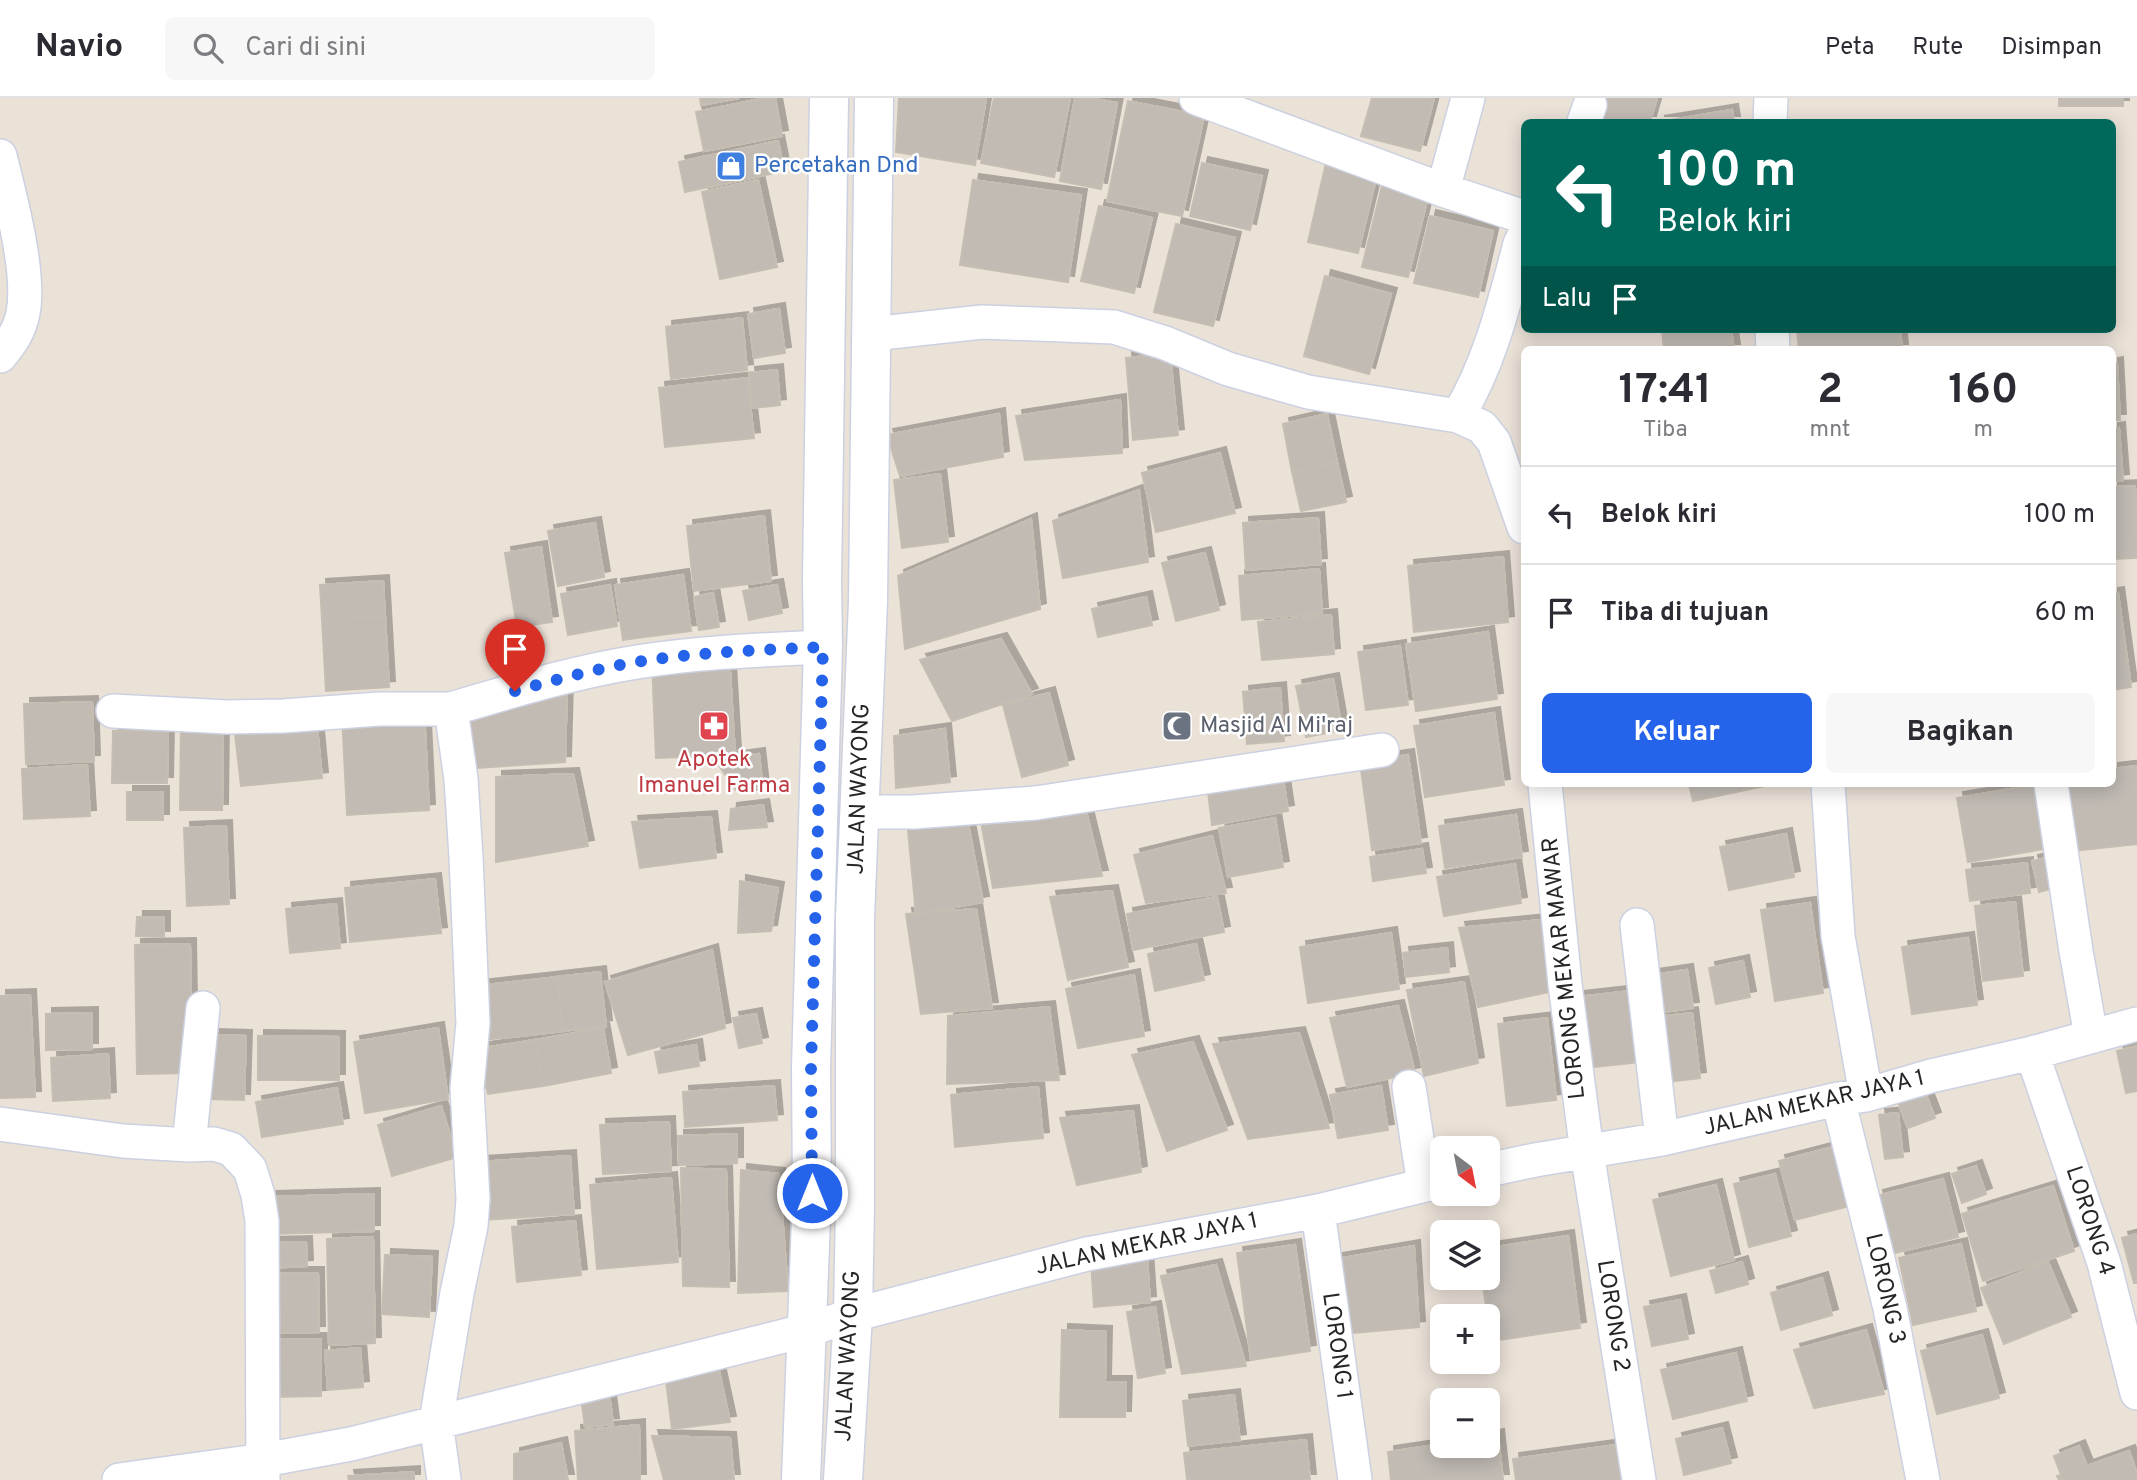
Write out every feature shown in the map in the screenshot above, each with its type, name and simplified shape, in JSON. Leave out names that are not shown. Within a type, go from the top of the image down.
[{"type":"street","points":[[1196,98],[1443,190],[1521,216]]},
{"type":"street","points":[[1443,190],[1468,98]]},
{"type":"street","points":[[1770,119],[1771,98]]},
{"type":"street","points":[[829,112],[874,113]]},
{"type":"street","name":"JALAN WAYONG","points":[[801,1480],[812,1193],[811,1068],[823,647],[829,112]]},
{"type":"street","name":"JALAN WAYONG","points":[[843,1480],[853,1315],[855,918],[868,601],[874,113]]},
{"type":"street","points":[[0,156],[21,256],[25,295],[23,314],[14,339],[0,356]]},
{"type":"street","points":[[1458,416],[1472,392],[1500,320],[1521,242]]},
{"type":"street","points":[[872,334],[982,322],[1114,327],[1165,343],[1228,369],[1308,392],[1458,416],[1482,427],[1494,442],[1521,518]]},
{"type":"street","points":[[113,711],[227,717],[379,709],[451,709],[578,674],[637,662],[739,651],[823,647]]},
{"type":"street","points":[[444,1480],[436,1422],[471,1226],[472,1199],[467,1088],[473,1023],[461,779],[451,709]]},
{"type":"street","points":[[858,812],[914,812],[1036,803],[1382,750]]},
{"type":"street","name":"LORONG MEKAR MAWAR","points":[[1545,787],[1564,984],[1587,1152]]},
{"type":"street","name":"LORONG 3","points":[[1828,787],[1852,1097],[1923,1480]]},
{"type":"street","points":[[2051,787],[2091,1036]]},
{"type":"street","points":[[1637,925],[1662,1139]]},
{"type":"street","points":[[189,1145],[203,1008]]},
{"type":"street","name":"JALAN MEKAR JAYA 1","points":[[1500,1167],[1662,1139],[1852,1097],[2137,1024]]},
{"type":"street","name":"LORONG 4","points":[[2032,1053],[2104,1263],[2137,1393]]},
{"type":"street","points":[[1409,1087],[1430,1171]]},
{"type":"street","points":[[0,1124],[122,1142],[214,1144],[231,1149],[250,1169],[262,1221],[263,1470]]},
{"type":"street","name":"LORONG 2","points":[[1587,1152],[1639,1480]]},
{"type":"street","name":"JALAN MEKAR JAYA 1","points":[[119,1480],[263,1470],[351,1444],[808,1330],[853,1315],[1087,1254],[1318,1211],[1430,1184]]},
{"type":"street","name":"LORONG 1","points":[[1318,1211],[1354,1480]]},
{"type":"building","points":[[700,98],[739,98],[701,105]]},
{"type":"building","points":[[775,98],[782,136],[704,151],[696,112]]},
{"type":"building","points":[[899,98],[986,98],[975,165],[896,152]]},
{"type":"building","points":[[994,98],[1070,98],[1054,177],[981,163]]},
{"type":"building","points":[[1075,98],[1117,103],[1101,189],[1060,181]]},
{"type":"building","points":[[1372,98],[1434,98],[1420,151],[1361,136]]},
{"type":"building","points":[[1597,98],[1657,98],[1651,119],[1605,119],[1592,116]]},
{"type":"building","points":[[2059,98],[2123,98],[2123,106],[2059,106]]},
{"type":"building","points":[[1128,101],[1204,116],[1182,216],[1107,201]]},
{"type":"building","points":[[1732,110],[1734,119],[1676,119]]},
{"type":"building","name":"Percetakan Dnd","points":[[778,141],[784,171],[685,192],[679,162]]},
{"type":"building","points":[[1328,154],[1379,166],[1358,253],[1308,242]]},
{"type":"building","points":[[1202,163],[1262,176],[1250,230],[1190,216]]},
{"type":"building","points":[[1384,178],[1430,189],[1408,277],[1362,267]]},
{"type":"building","points":[[758,180],[777,267],[720,279],[702,192]]},
{"type":"building","points":[[973,180],[1081,195],[1068,282],[960,265]]},
{"type":"building","points":[[1099,206],[1152,218],[1134,293],[1081,281]]},
{"type":"building","points":[[1430,216],[1493,231],[1478,297],[1414,283]]},
{"type":"building","points":[[1176,224],[1235,238],[1213,326],[1154,312]]},
{"type":"building","points":[[1325,276],[1391,294],[1369,374],[1304,356]]},
{"type":"building","points":[[779,309],[785,353],[754,358],[748,314]]},
{"type":"building","points":[[742,318],[747,370],[671,379],[666,327]]},
{"type":"building","points":[[1662,333],[1732,333],[1733,346],[1664,346]]},
{"type":"building","points":[[1797,333],[1900,333],[1902,346],[1799,346]]},
{"type":"building","points":[[1170,354],[1178,435],[1133,440],[1126,358]]},
{"type":"building","points":[[2117,363],[2120,420],[2116,420]]},
{"type":"building","points":[[777,370],[780,405],[753,408],[749,373]]},
{"type":"building","points":[[747,378],[754,438],[665,447],[659,388]]},
{"type":"building","points":[[1120,400],[1122,453],[1025,460],[1016,416]]},
{"type":"building","points":[[999,414],[1003,457],[900,476],[887,435]]},
{"type":"building","points":[[1327,414],[1337,462],[1292,472],[1283,424]]},
{"type":"building","points":[[2116,428],[2119,428],[2123,480],[2116,481]]},
{"type":"building","points":[[1220,453],[1235,513],[1156,532],[1142,473]]},
{"type":"building","points":[[1337,462],[1346,502],[1301,511],[1292,472]]},
{"type":"building","points":[[940,474],[948,542],[902,548],[894,480]]},
{"type":"building","points":[[2135,486],[2137,558],[2116,559],[2116,487]]},
{"type":"building","points":[[1139,490],[1148,562],[1063,578],[1053,521]]},
{"type":"building","points":[[764,516],[771,581],[694,591],[687,526]]},
{"type":"building","points":[[1318,518],[1321,564],[1246,570],[1243,523]]},
{"type":"building","points":[[1031,519],[1040,609],[905,649],[898,576]]},
{"type":"building","points":[[595,523],[604,577],[558,586],[548,531]]},
{"type":"building","points":[[541,547],[552,622],[517,627],[505,553]]},
{"type":"building","points":[[1205,553],[1219,610],[1176,621],[1162,563]]},
{"type":"building","points":[[1503,557],[1508,622],[1414,632],[1408,566]]},
{"type":"building","points":[[1319,569],[1322,613],[1242,620],[1239,576]]},
{"type":"building","points":[[683,575],[691,631],[623,640],[615,585]]},
{"type":"building","points":[[383,581],[385,616],[322,620],[320,585]]},
{"type":"building","points":[[610,585],[617,626],[568,635],[561,594]]},
{"type":"building","points":[[777,585],[782,613],[749,620],[743,591]]},
{"type":"building","points":[[713,593],[719,627],[699,630],[694,597]]},
{"type":"building","points":[[2116,593],[2131,687],[2116,689]]},
{"type":"building","points":[[1146,597],[1152,625],[1098,637],[1092,609]]},
{"type":"building","points":[[1331,615],[1334,654],[1262,660],[1258,622]]},
{"type":"building","points":[[385,616],[389,687],[326,691],[322,620]]},
{"type":"building","points":[[1488,632],[1497,699],[1416,711],[1406,644]]},
{"type":"building","points":[[1001,639],[1032,694],[952,721],[920,660]]},
{"type":"building","points":[[1400,646],[1408,705],[1366,710],[1358,652]]},
{"type":"building","points":[[729,654],[735,755],[656,758],[652,663]]},
{"type":"building","points":[[1333,679],[1342,730],[1306,737],[1296,686]]},
{"type":"building","points":[[567,688],[565,762],[477,768],[466,708]]},
{"type":"building","points":[[1280,688],[1284,741],[1247,744],[1243,692]]},
{"type":"building","points":[[1049,693],[1068,765],[1022,777],[1003,705]]},
{"type":"building","points":[[92,702],[94,761],[26,764],[24,704]]},
{"type":"building","points":[[424,709],[429,810],[347,815],[342,714]]},
{"type":"building","points":[[1494,713],[1504,785],[1425,797],[1414,726]]},
{"type":"building","points":[[316,716],[322,778],[241,786],[234,725]]},
{"type":"building","points":[[181,722],[223,722],[222,810],[180,810]]},
{"type":"building","points":[[945,729],[950,782],[896,788],[894,736]]},
{"type":"building","points":[[113,731],[168,731],[167,783],[112,783]]},
{"type":"building","points":[[759,754],[763,790],[736,790],[715,760]]},
{"type":"building","points":[[1408,755],[1421,843],[1372,850],[1360,762]]},
{"type":"building","points":[[87,765],[90,816],[24,819],[22,769]]},
{"type":"building","points":[[1281,765],[1288,811],[1212,825],[1207,783]]},
{"type":"building","points":[[2137,766],[2137,844],[2073,851],[2067,787],[2116,787],[2116,769]]},
{"type":"building","points":[[573,774],[588,846],[496,862],[496,777]]},
{"type":"building","points":[[1690,787],[1760,787],[1693,801]]},
{"type":"building","points":[[2034,787],[2044,849],[1968,862],[1957,798]]},
{"type":"building","points":[[127,792],[163,792],[163,820],[127,820]]},
{"type":"building","points":[[763,805],[767,827],[729,830],[731,809]]},
{"type":"building","points":[[1085,807],[1102,876],[993,888],[980,816]]},
{"type":"building","points":[[966,813],[983,902],[916,914],[907,820]]},
{"type":"building","points":[[1516,815],[1522,857],[1445,868],[1439,826]]},
{"type":"building","points":[[711,817],[716,858],[640,868],[632,822]]},
{"type":"building","points":[[1275,818],[1283,867],[1228,877],[1219,828]]},
{"type":"building","points":[[226,826],[229,904],[187,906],[184,828]]},
{"type":"building","points":[[1786,834],[1794,877],[1729,890],[1720,847]]},
{"type":"building","points":[[1212,836],[1226,893],[1146,903],[1134,855]]},
{"type":"building","points":[[1422,849],[1426,873],[1373,881],[1370,857]]},
{"type":"building","points":[[2055,856],[2062,886],[2039,892],[2032,861]]},
{"type":"building","points":[[2027,863],[2030,893],[1970,901],[1966,870]]},
{"type":"building","points":[[1515,864],[1521,903],[1444,916],[1437,877]]},
{"type":"building","points":[[435,879],[441,933],[350,942],[345,888]]},
{"type":"building","points":[[740,881],[778,888],[771,931],[738,933]]},
{"type":"building","points":[[1112,891],[1128,967],[1068,980],[1050,897]]},
{"type":"building","points":[[1217,897],[1224,932],[1133,950],[1127,914]]},
{"type":"building","points":[[2015,902],[2023,976],[1983,981],[1975,906]]},
{"type":"building","points":[[1810,903],[1823,993],[1775,1001],[1761,910]]},
{"type":"building","points":[[336,904],[340,948],[290,953],[286,909]]},
{"type":"building","points":[[976,909],[992,1008],[921,1014],[906,914]]},
{"type":"building","points":[[137,917],[164,917],[164,937],[136,936]]},
{"type":"building","points":[[1540,920],[1554,991],[1478,1007],[1459,928]]},
{"type":"building","points":[[1391,933],[1399,989],[1308,1003],[1300,947]]},
{"type":"building","points":[[1968,938],[1977,1005],[1912,1014],[1902,947]]},
{"type":"building","points":[[190,944],[192,1073],[137,1074],[135,945]]},
{"type":"building","points":[[1196,944],[1204,980],[1155,991],[1148,954]]},
{"type":"building","points":[[1447,948],[1449,972],[1406,977],[1403,953]]},
{"type":"building","points":[[712,950],[725,1028],[628,1055],[605,982]]},
{"type":"building","points":[[1743,961],[1750,997],[1716,1004],[1709,968]]},
{"type":"building","points":[[1687,970],[1693,1008],[1656,1013],[1651,975]]},
{"type":"building","points":[[600,972],[606,1026],[563,1031],[557,977]]},
{"type":"building","points":[[1134,975],[1144,1036],[1078,1048],[1066,989]]},
{"type":"building","points":[[557,977],[563,1031],[485,1040],[478,986]]},
{"type":"building","points":[[1464,982],[1478,1063],[1424,1076],[1407,990]]},
{"type":"building","points":[[1630,991],[1639,1062],[1586,1068],[1578,997]]},
{"type":"building","points":[[30,995],[35,1097],[0,1098],[0,996]]},
{"type":"building","points":[[1398,1006],[1415,1073],[1347,1087],[1330,1018]]},
{"type":"building","points":[[1049,1007],[1059,1080],[947,1084],[948,1016]]},
{"type":"building","points":[[92,1013],[92,1049],[46,1050],[46,1014]]},
{"type":"building","points":[[1692,1013],[1700,1078],[1666,1082],[1657,1017]]},
{"type":"building","points":[[756,1014],[762,1043],[739,1048],[733,1018]]},
{"type":"building","points":[[1547,1018],[1556,1100],[1507,1106],[1498,1024]]},
{"type":"building","points":[[438,1028],[448,1099],[365,1113],[354,1042]]},
{"type":"building","points":[[603,1028],[611,1073],[543,1086],[535,1040]]},
{"type":"building","points":[[1299,1033],[1329,1128],[1248,1139],[1213,1044]]},
{"type":"building","points":[[209,1035],[246,1036],[244,1100],[208,1099]]},
{"type":"building","points":[[258,1036],[339,1037],[339,1080],[258,1080]]},
{"type":"building","points":[[535,1040],[543,1086],[488,1094],[476,1049]]},
{"type":"building","points":[[1193,1042],[1227,1130],[1167,1151],[1132,1055]]},
{"type":"building","points":[[696,1045],[699,1066],[659,1073],[655,1052]]},
{"type":"building","points":[[2137,1046],[2137,1091],[2126,1093],[2117,1051]]},
{"type":"building","points":[[108,1054],[110,1098],[53,1101],[51,1058]]},
{"type":"building","points":[[774,1086],[777,1120],[685,1127],[683,1092]]},
{"type":"building","points":[[1381,1086],[1388,1130],[1338,1138],[1330,1095]]},
{"type":"building","points":[[1038,1087],[1043,1138],[955,1147],[951,1095]]},
{"type":"building","points":[[337,1088],[343,1124],[262,1137],[256,1102]]},
{"type":"building","points":[[1925,1092],[1935,1118],[1908,1128],[1898,1102]]},
{"type":"building","points":[[441,1106],[457,1157],[392,1176],[378,1125]]},
{"type":"building","points":[[1133,1111],[1141,1172],[1077,1185],[1060,1118]]},
{"type":"building","points":[[1898,1113],[1903,1157],[1885,1159],[1879,1115]]},
{"type":"building","points":[[669,1122],[671,1171],[603,1174],[600,1125]]},
{"type":"building","points":[[737,1134],[737,1163],[679,1165],[678,1136]]},
{"type":"building","points":[[1833,1147],[1849,1206],[1795,1220],[1779,1161]]},
{"type":"building","points":[[570,1156],[574,1214],[482,1220],[479,1162]]},
{"type":"building","points":[[1976,1166],[1986,1194],[1962,1203],[1952,1174]]},
{"type":"building","points":[[681,1168],[726,1170],[729,1287],[683,1286]]},
{"type":"building","points":[[741,1170],[779,1174],[788,1291],[738,1293]]},
{"type":"building","points":[[1775,1174],[1791,1236],[1749,1247],[1734,1184]]},
{"type":"building","points":[[671,1178],[678,1262],[597,1269],[590,1185]]},
{"type":"building","points":[[1943,1179],[1958,1237],[1891,1254],[1877,1196]]},
{"type":"building","points":[[1716,1185],[1734,1260],[1671,1276],[1653,1200]]},
{"type":"building","points":[[2053,1186],[2074,1251],[1983,1281],[1962,1214]]},
{"type":"building","points":[[374,1194],[374,1231],[270,1234],[270,1197]]},
{"type":"building","points":[[575,1221],[581,1275],[517,1282],[512,1227]]},
{"type":"building","points":[[2137,1234],[2137,1283],[2134,1283],[2122,1238]]},
{"type":"building","points":[[1568,1236],[1580,1328],[1500,1340],[1500,1304],[1486,1304],[1484,1290],[1500,1290],[1500,1246]]},
{"type":"building","points":[[373,1237],[375,1343],[329,1345],[327,1239]]},
{"type":"building","points":[[306,1242],[307,1266],[268,1268],[267,1243]]},
{"type":"building","points":[[1961,1244],[1976,1311],[1913,1325],[1899,1258]]},
{"type":"building","points":[[1295,1245],[1310,1351],[1251,1360],[1237,1253]]},
{"type":"building","points":[[1414,1246],[1419,1327],[1342,1334],[1336,1259]]},
{"type":"building","points":[[385,1255],[432,1257],[429,1317],[382,1314]]},
{"type":"building","points":[[1147,1258],[1150,1302],[1094,1307],[1091,1262]]},
{"type":"building","points":[[1742,1262],[1748,1284],[1716,1293],[1710,1271]]},
{"type":"building","points":[[2048,1262],[2071,1317],[2004,1344],[1981,1288]]},
{"type":"building","points":[[1216,1265],[1246,1366],[1182,1374],[1161,1276]]},
{"type":"building","points":[[267,1273],[318,1273],[319,1332],[267,1333]]},
{"type":"building","points":[[1822,1278],[1832,1315],[1781,1330],[1771,1293]]},
{"type":"building","points":[[1680,1300],[1688,1339],[1652,1346],[1644,1307]]},
{"type":"building","points":[[1155,1307],[1165,1373],[1138,1378],[1127,1312]]},
{"type":"building","points":[[1062,1330],[1106,1332],[1105,1382],[1126,1382],[1125,1417],[1060,1417]]},
{"type":"building","points":[[1866,1330],[1884,1394],[1814,1408],[1794,1350]]},
{"type":"building","points":[[1982,1335],[1999,1398],[1937,1414],[1921,1351]]},
{"type":"building","points":[[321,1339],[321,1396],[274,1397],[273,1340]]},
{"type":"building","points":[[360,1348],[363,1387],[328,1390],[325,1351]]},
{"type":"building","points":[[1736,1353],[1747,1401],[1673,1419],[1661,1370]]},
{"type":"building","points":[[719,1371],[730,1422],[672,1429],[666,1381]]},
{"type":"building","points":[[608,1385],[613,1424],[585,1427],[580,1389]]},
{"type":"building","points":[[1234,1395],[1240,1440],[1188,1446],[1183,1401]]},
{"type":"building","points":[[639,1425],[640,1480],[578,1480],[575,1431]]},
{"type":"building","points":[[1722,1428],[1731,1463],[1684,1475],[1676,1439]]},
{"type":"building","points":[[652,1436],[730,1438],[734,1480],[664,1480]]},
{"type":"building","points":[[1306,1440],[1310,1480],[1187,1480],[1184,1453]]},
{"type":"building","points":[[561,1443],[568,1480],[514,1480],[514,1454]]},
{"type":"building","points":[[1615,1445],[1621,1480],[1516,1480],[1513,1459]]},
{"type":"building","points":[[1430,1446],[1430,1458],[1500,1458],[1500,1453],[1503,1480],[1391,1480],[1388,1452]]},
{"type":"building","points":[[2079,1446],[2087,1466],[2129,1451],[2137,1480],[2059,1480],[2057,1476],[2061,1475],[2054,1456]]},
{"type":"building","points":[[414,1472],[414,1480],[349,1480],[348,1476]]},
{"type":"place","name":"Percetakan Dnd","points":[[731,166]]},
{"type":"place","name":"Apotek Imanuel Farma","points":[[714,726]]},
{"type":"place","name":"Masjid Al Mi'raj","points":[[1177,726]]},
{"type":"route","points":[[515,691],[637,662],[739,651],[823,647],[811,1068],[812,1193]]}]
